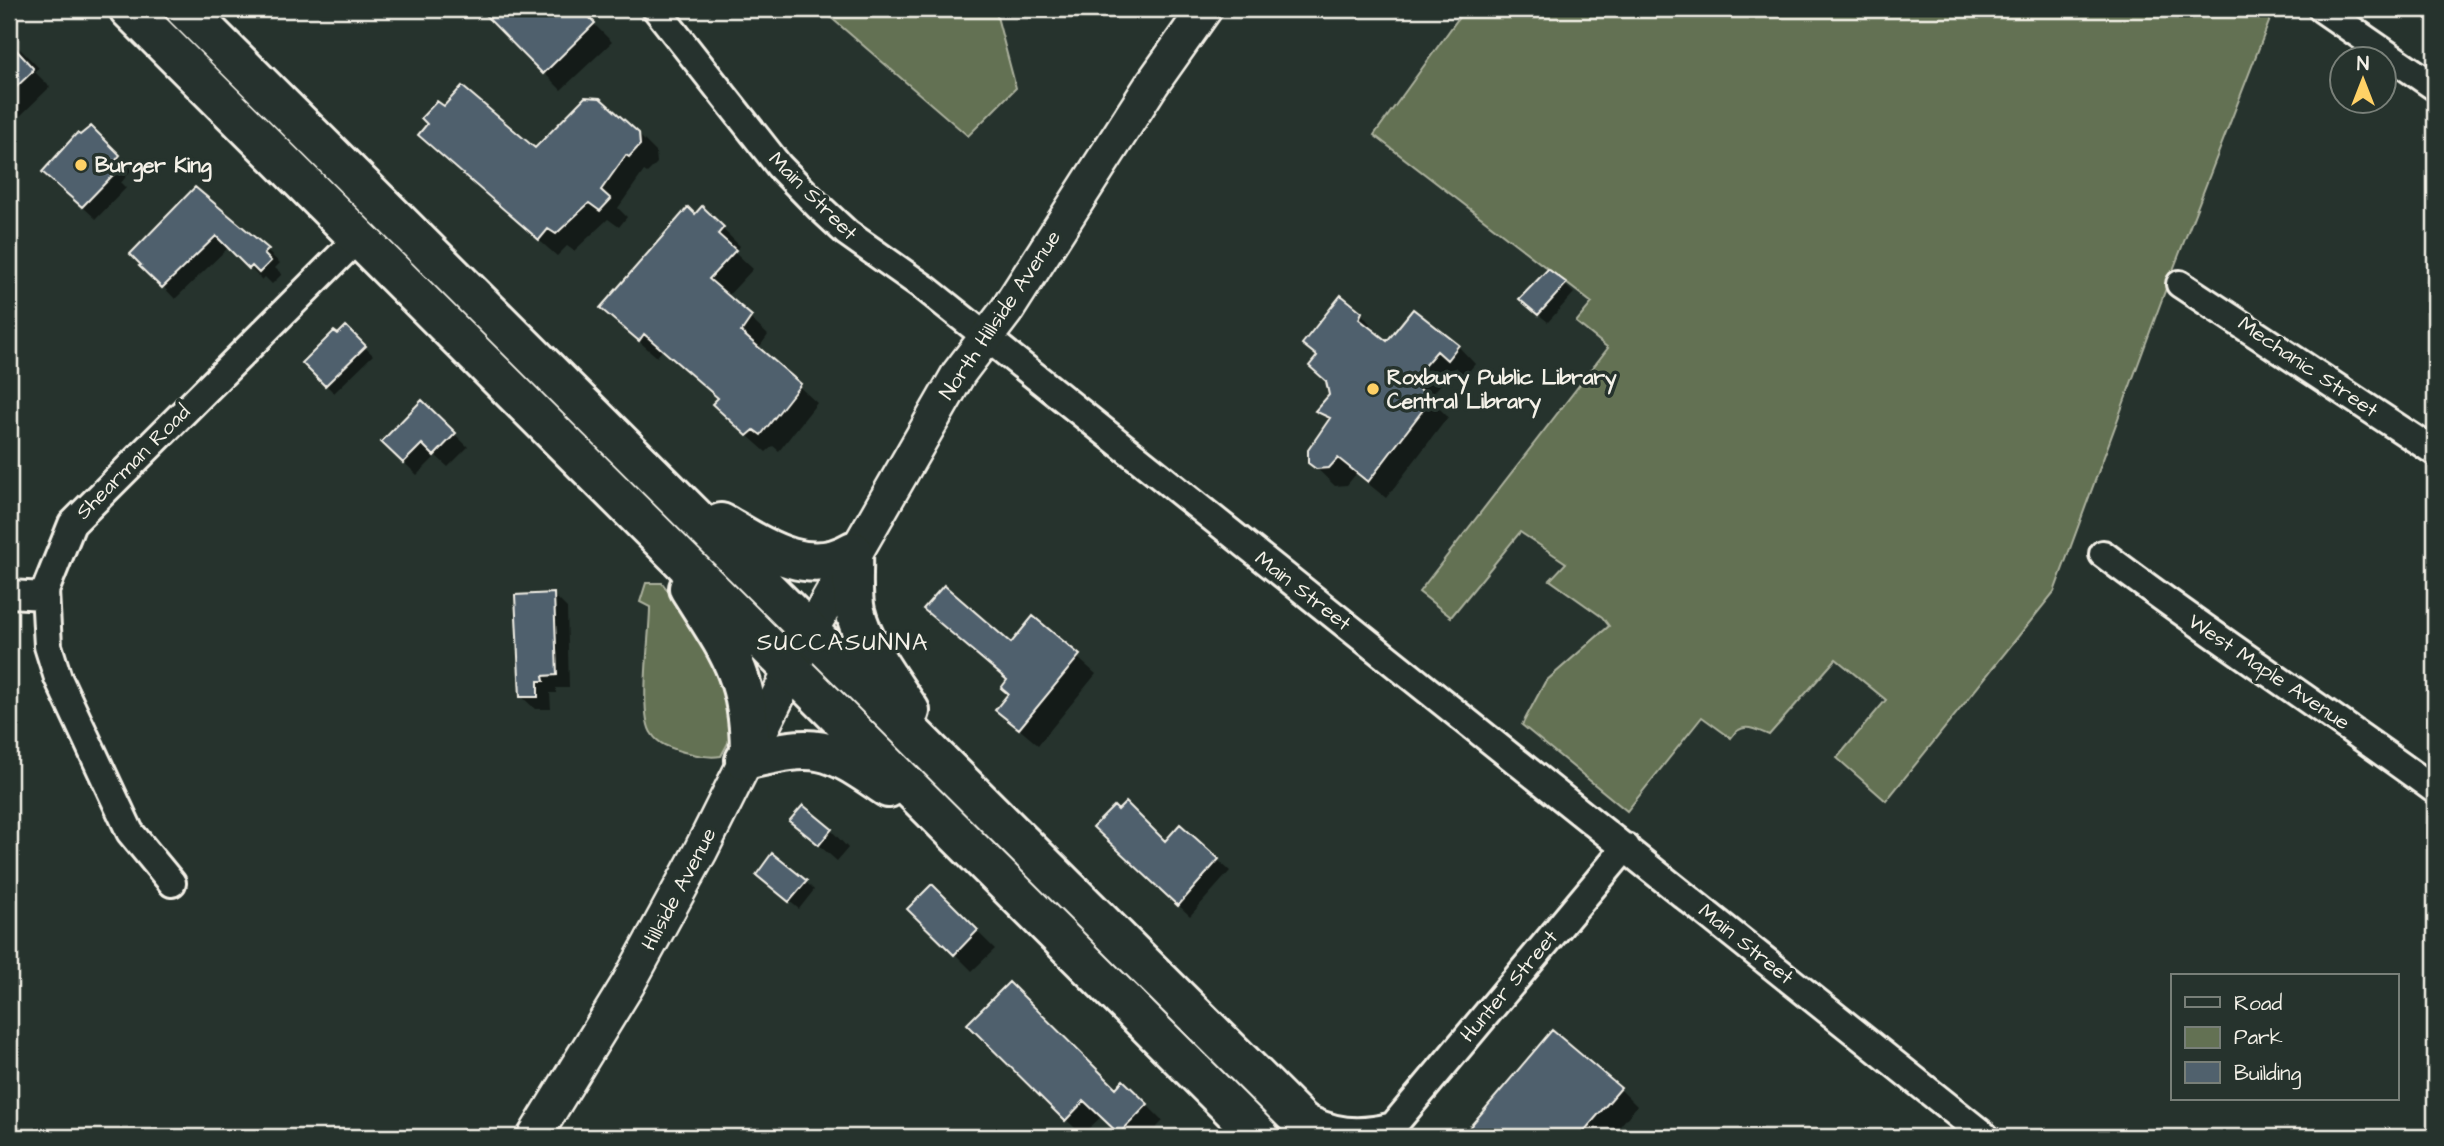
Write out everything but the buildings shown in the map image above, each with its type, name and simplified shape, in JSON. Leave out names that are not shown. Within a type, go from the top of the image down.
[{"type":"highway","points":[[129,9],[1260,1137]]},
{"type":"highway","points":[[185,9],[1317,1137]]},
{"type":"highway","points":[[672,494],[785,558],[827,561],[853,551],[854,596],[861,629],[871,650],[956,779]]},
{"type":"highway","points":[[665,543],[738,668],[748,704],[748,755],[804,748],[827,752],[865,772],[954,833]]},
{"type":"main road","name":"North Hillside Avenue","points":[[810,632],[853,551],[958,373],[1007,310],[1152,84],[1205,9]]},
{"type":"main road","name":"Hillside Avenue","points":[[534,1137],[628,984],[699,852],[810,632]]},
{"type":"street","name":"Main Street","points":[[656,9],[779,166],[847,233],[905,272],[1986,1137]]},
{"type":"street","points":[[2322,9],[2435,87]]},
{"type":"street","name":"Shearman Road","points":[[172,883],[130,832],[58,678],[48,646],[45,596],[53,564],[72,524],[358,238]]},
{"type":"street","name":"Mechanic Street","points":[[2180,284],[2435,452]]},
{"type":"street","name":"West Maple Avenue","points":[[2103,554],[2170,605],[2274,674],[2435,790]]},
{"type":"street","points":[[9,594],[45,596]]},
{"type":"street","name":"Hunter Street","points":[[1287,1107],[1314,1122],[1352,1132],[1391,1131],[1626,847]]},
{"type":"green space","points":[[821,9],[995,9],[1016,88],[968,136]]},
{"type":"green space","points":[[1465,9],[2274,9],[2168,283],[2054,592],[1886,801],[1837,758],[1886,700],[1836,659],[1769,735],[1744,728],[1731,738],[1702,717],[1627,811],[1522,725],[1545,682],[1609,626],[1602,617],[1550,580],[1566,563],[1520,532],[1451,617],[1419,592],[1608,348],[1576,322],[1592,303],[1374,135]]},
{"type":"green space","points":[[646,583],[662,583],[719,654],[734,732],[721,756],[702,756],[674,749],[655,738],[648,725],[645,693],[650,607],[640,602]]},
{"type":"place","name":"Burger King","points":[[81,165]]},
{"type":"place","name":"Roxbury Public Library Central Library","points":[[1373,389]]},
{"type":"district","name":"SUCCASUNNA","points":[[843,643]]}]
